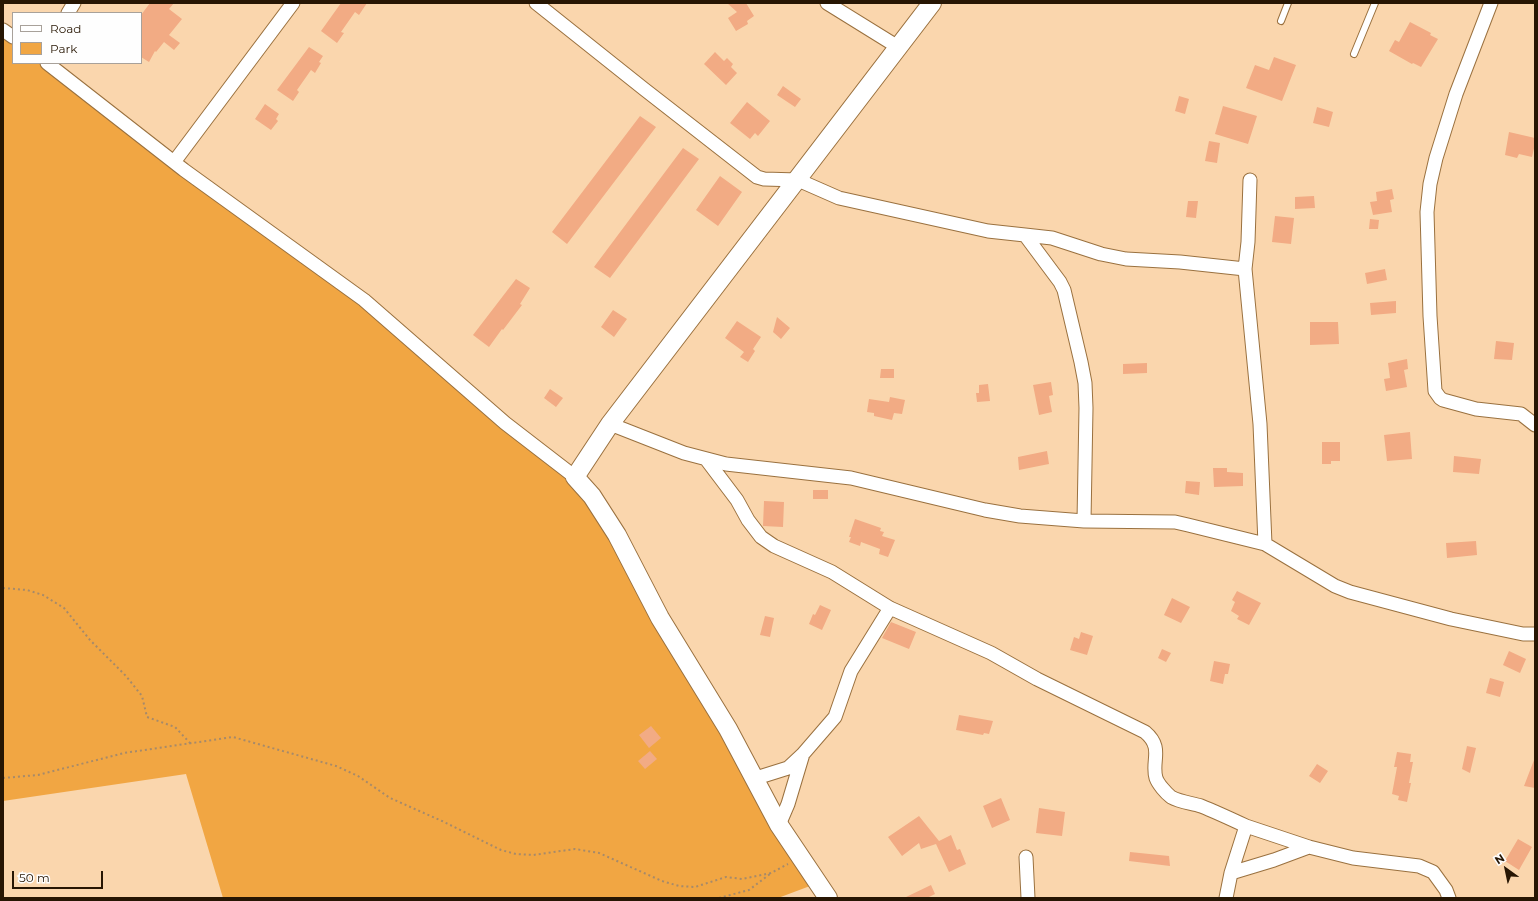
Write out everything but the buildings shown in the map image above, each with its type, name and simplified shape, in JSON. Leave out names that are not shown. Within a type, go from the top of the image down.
[{"type":"street","points":[[69,12],[74,3]]},
{"type":"street","points":[[174,162],[293,3]]},
{"type":"street","points":[[536,3],[757,177],[764,179],[798,180],[839,198],[988,231],[1052,238],[1101,254],[1126,259],[1180,262],[1245,269]]},
{"type":"street","points":[[827,3],[898,47]]},
{"type":"street","points":[[576,477],[610,424],[932,3]]},
{"type":"street","points":[[1491,3],[1456,94],[1436,158],[1430,184],[1427,212],[1430,316],[1435,391],[1442,400],[1476,409],[1521,414],[1535,426]]},
{"type":"street","points":[[3,30],[12,36]]},
{"type":"street","points":[[48,64],[174,162],[364,300],[505,423],[576,477],[592,496],[617,535],[660,618],[728,730],[779,825],[828,898]]},
{"type":"street","points":[[1250,180],[1248,242],[1245,269],[1260,424],[1265,544]]},
{"type":"street","points":[[1025,235],[1062,286],[1081,362],[1085,383],[1086,408],[1084,521]]},
{"type":"street","points":[[610,424],[706,459],[733,465],[851,478],[985,510],[1020,516],[1084,521],[1175,522],[1265,544],[1335,586],[1350,592],[1451,619],[1523,634],[1535,634]]},
{"type":"street","points":[[706,459],[761,537],[774,546],[832,572],[890,608],[991,653],[1037,679],[1145,732],[1150,736],[1154,743],[1156,755],[1156,778],[1170,796],[1177,800],[1202,807],[1246,826],[1309,847],[1353,858],[1419,866],[1433,872],[1450,898]]},
{"type":"street","points":[[753,778],[788,768],[803,754],[835,717],[851,671],[890,608]]},
{"type":"street","points":[[779,825],[788,804],[803,754]]},
{"type":"street","points":[[1226,898],[1246,826]]},
{"type":"street","points":[[1232,873],[1309,847]]},
{"type":"street","points":[[1026,857],[1028,898]]},
{"type":"lane","points":[[1281,21],[1288,3]]},
{"type":"lane","points":[[1354,54],[1375,3]]},
{"type":"path","points":[[3,588],[27,590],[43,596],[64,608],[90,640],[126,676],[142,696],[147,717],[175,727],[190,743]]},
{"type":"path","points":[[3,778],[38,775],[124,753],[233,737],[336,766],[358,776],[390,798],[442,821],[500,850],[516,854],[533,855],[576,849],[600,853],[679,886],[696,887],[726,877],[742,879],[771,873]]},
{"type":"path","points":[[720,898],[748,890],[771,873],[800,857]]},
{"type":"green space","points":[[3,30],[12,36],[12,64],[48,64],[364,300],[575,477],[818,883],[778,898],[223,898],[186,774],[3,801]]}]
